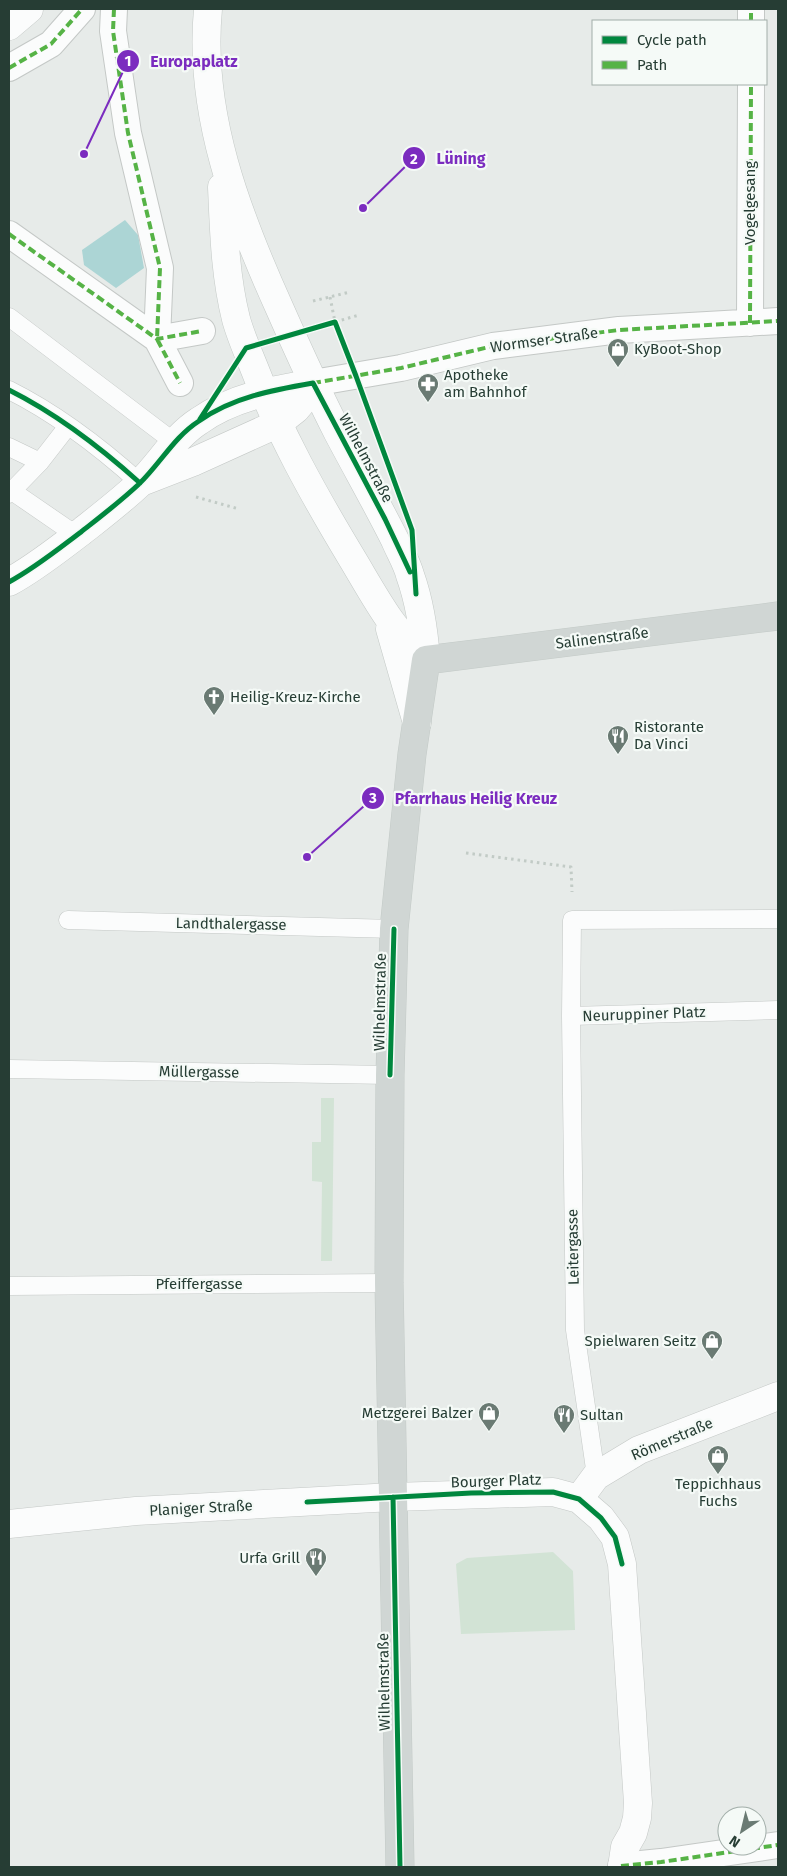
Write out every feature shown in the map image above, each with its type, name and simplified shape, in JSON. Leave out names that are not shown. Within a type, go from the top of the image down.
[{"type":"main road","name":"Salinenstraße","points":[[426,660],[778,616]]},
{"type":"main road","name":"Wilhelmstraße","points":[[400,1867],[389,1283],[390,1076],[394,928],[417,722],[426,660]]},
{"type":"street","points":[[9,26],[29,9]]},
{"type":"street","points":[[9,68],[51,44],[82,9]]},
{"type":"street","points":[[114,9],[113,31],[128,133],[160,268],[157,339]]},
{"type":"street","name":"Wilhelmstraße","points":[[208,9],[207,64],[212,108],[220,151],[226,266],[237,321],[277,424],[329,520],[384,611],[414,650],[426,660]]},
{"type":"street","name":"Vogelgesang","points":[[750,323],[751,85]]},
{"type":"street","name":"Wilhelmstraße","points":[[220,151],[260,264],[291,334],[410,572],[421,615],[426,660]]},
{"type":"street","points":[[9,234],[157,339],[180,383]]},
{"type":"street","name":"Wormser Straße","points":[[314,383],[401,368],[493,346],[619,330],[778,321]]},
{"type":"street","points":[[157,339],[202,331]]},
{"type":"street","points":[[9,582],[51,556],[140,483],[174,442],[199,421],[226,406],[263,392],[314,383]]},
{"type":"street","points":[[140,483],[193,462],[277,424],[296,409],[314,383]]},
{"type":"street","name":"Wilhelmstraße","points":[[384,611],[417,722]]},
{"type":"street","name":"Römerstraße","points":[[579,1499],[596,1476],[639,1450],[778,1396]]},
{"type":"street","name":"Bourger Platz","points":[[393,1497],[553,1492],[579,1499],[601,1518],[615,1537],[622,1564],[638,1803],[633,1833],[625,1847],[619,1867]]},
{"type":"street","name":"Planiger Straße","points":[[9,1524],[136,1511],[393,1497]]},
{"type":"street","points":[[619,1867],[778,1844]]},
{"type":"lane","points":[[9,317],[174,442]]},
{"type":"lane","points":[[9,390],[68,426],[110,456],[140,483]]},
{"type":"lane","points":[[68,426],[40,462],[10,491],[76,536]]},
{"type":"lane","points":[[9,447],[40,462]]},
{"type":"lane","points":[[572,920],[778,919]]},
{"type":"lane","name":"Landthalergasse","points":[[68,920],[394,928]]},
{"type":"lane","name":"Neuruppiner Platz","points":[[572,920],[571,1016],[778,1010]]},
{"type":"lane","name":"Leitergasse","points":[[571,1016],[575,1330],[596,1476]]},
{"type":"lane","name":"Müllergasse","points":[[9,1069],[390,1076]]},
{"type":"lane","name":"Pfeiffergasse","points":[[9,1286],[389,1283]]},
{"type":"path","points":[[330,297],[334,322],[356,376]]},
{"type":"path","points":[[291,334],[359,315]]},
{"type":"path","points":[[466,853],[571,867],[572,920]]},
{"type":"green space","points":[[321,1098],[334,1098],[332,1261],[321,1261],[322,1182],[312,1181],[312,1142],[321,1142]]},
{"type":"green space","points":[[553,1552],[573,1571],[575,1630],[461,1634],[456,1564],[467,1558]]},
{"type":"water","points":[[125,220],[138,235],[144,268],[116,288],[84,265],[82,250]]},
{"type":"marked path","points":[[9,68],[51,44],[82,9]]},
{"type":"marked path","points":[[114,9],[113,31],[128,133],[160,268],[157,339],[180,383]]},
{"type":"marked path","points":[[751,9],[751,20]]},
{"type":"marked path","points":[[750,323],[751,85]]},
{"type":"marked path","points":[[9,234],[157,339],[202,331]]},
{"type":"marked path","points":[[313,383],[401,368],[493,346],[619,330],[778,321]]},
{"type":"marked path","points":[[621,1866],[778,1845]]},
{"type":"cycle path","points":[[200,419],[246,348],[335,322],[412,530],[416,594]]},
{"type":"cycle path","points":[[9,582],[55,552],[125,497],[147,476],[182,435],[199,421],[239,400],[313,383],[385,519],[410,572]]},
{"type":"cycle path","points":[[9,390],[27,399],[78,432],[140,483]]},
{"type":"cycle path","points":[[390,1075],[394,929]]},
{"type":"cycle path","points":[[307,1502],[471,1493],[553,1492],[579,1499],[601,1518],[615,1537],[622,1564]]},
{"type":"cycle path","points":[[393,1497],[400,1867]]},
{"type":"place","name":"Europaplatz","points":[[84,154]]},
{"type":"place","name":"Lüning","points":[[363,208]]},
{"type":"place","name":"KyBoot-Shop","points":[[618,368]]},
{"type":"place","name":"Apotheke am Bahnhof","points":[[428,403]]},
{"type":"place","name":"Heilig-Kreuz-Kirche","points":[[214,716]]},
{"type":"place","name":"Ristorante Da Vinci","points":[[618,755]]},
{"type":"place","name":"Pfarrhaus Heilig Kreuz","points":[[307,857]]},
{"type":"place","name":"Spielwaren Seitz","points":[[712,1360]]},
{"type":"place","name":"Metzgerei Balzer","points":[[489,1432]]},
{"type":"place","name":"Sultan","points":[[564,1434]]},
{"type":"place","name":"Teppichhaus Fuchs","points":[[718,1475]]},
{"type":"place","name":"Urfa Grill","points":[[316,1577]]}]
